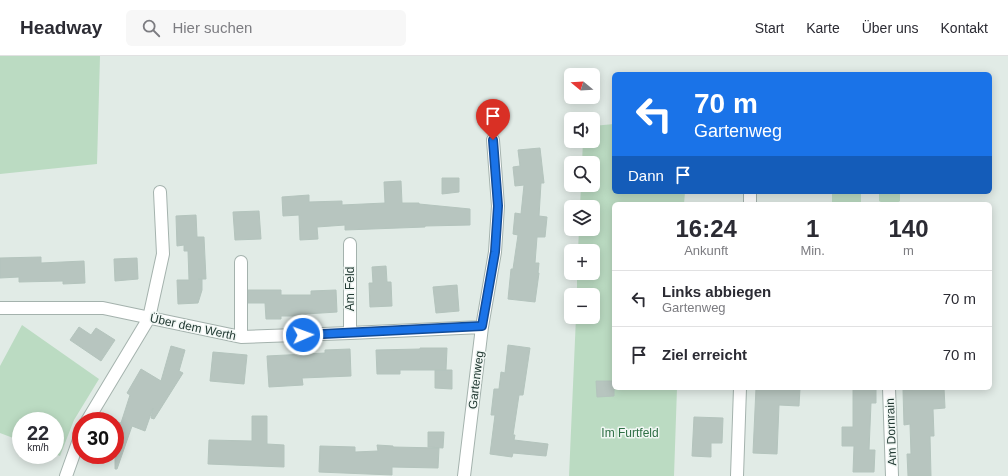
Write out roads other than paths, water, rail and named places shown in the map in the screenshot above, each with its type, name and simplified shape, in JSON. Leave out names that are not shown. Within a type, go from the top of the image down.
[{"type":"street","name":"Gartenweg","points":[[464,476],[482,326],[495,252],[498,206],[493,140]]},
{"type":"street","points":[[92,412],[149,318],[163,254],[160,192]]},
{"type":"street","name":"Am Feld","points":[[350,244],[350,333]]},
{"type":"street","points":[[241,262],[241,337]]},
{"type":"street","name":"Über dem Werth","points":[[0,308],[103,308],[241,337],[482,326]]},
{"type":"street","points":[[737,476],[740,390]]},
{"type":"street","name":"Am Dornrain","points":[[889,390],[892,476]]},
{"type":"street","points":[[66,476],[72,459]]},
{"type":"park label","name":"Im Furtfeld","points":[[630,433]]}]
